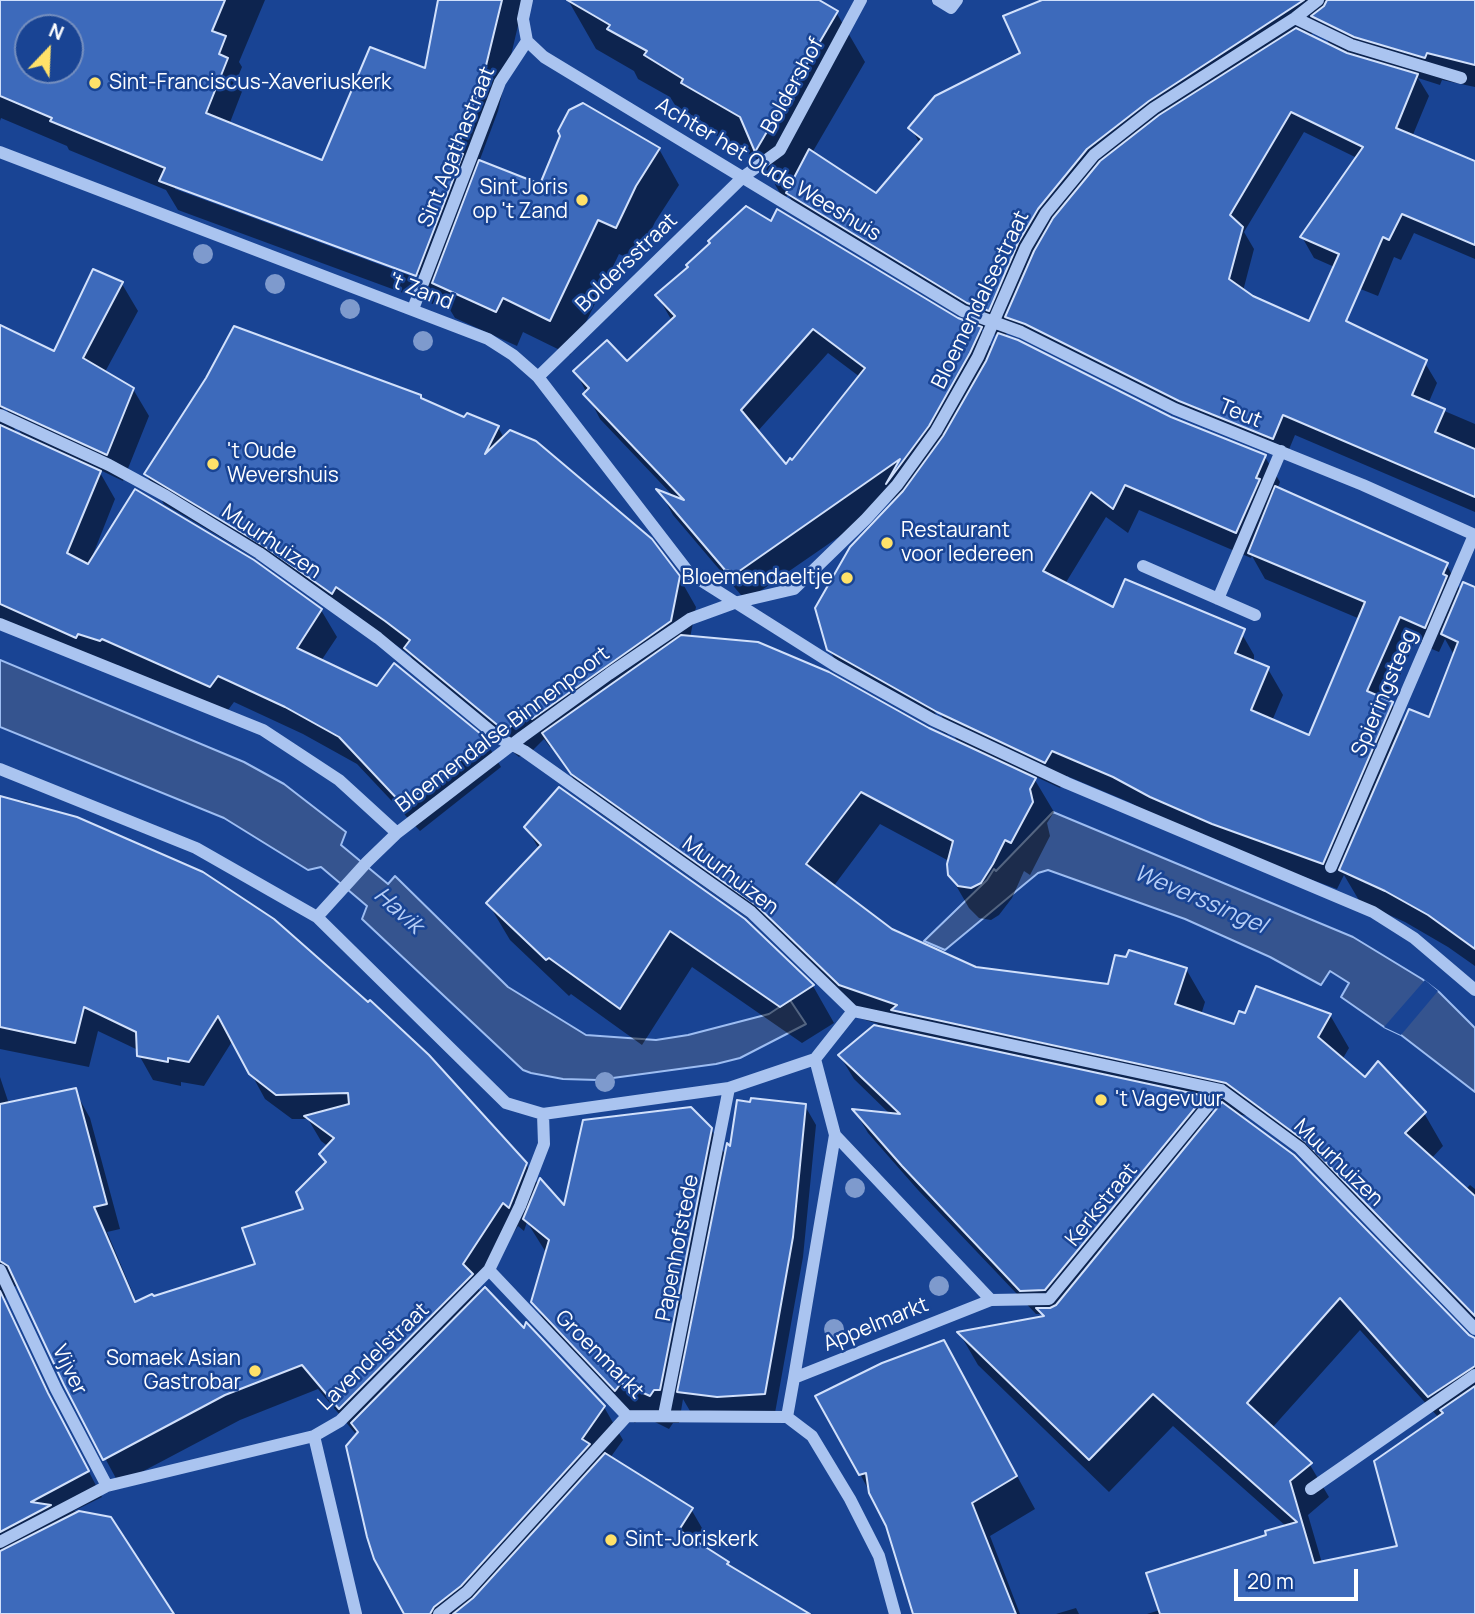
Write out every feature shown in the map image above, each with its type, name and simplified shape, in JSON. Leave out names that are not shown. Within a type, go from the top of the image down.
[{"type":"street","points":[[527,0],[523,19],[527,41]]},
{"type":"street","name":"Boldershof","points":[[743,177],[780,150],[861,0]]},
{"type":"street","points":[[937,0],[951,8],[957,0]]},
{"type":"street","name":"Bloemendalsestraat","points":[[734,603],[794,589],[897,485],[936,431],[978,357],[1026,247],[1046,213],[1094,155],[1154,108],[1295,18],[1318,0]]},
{"type":"street","points":[[1295,18],[1351,45],[1461,78]]},
{"type":"street","name":"Achter het Oude Weeshuis","points":[[527,41],[544,57],[963,311],[993,322]]},
{"type":"street","name":"Sint Agathastraat","points":[[413,309],[500,82],[527,41]]},
{"type":"street","name":"'t Zand","points":[[0,152],[488,339],[513,355],[538,377],[689,573],[734,603]]},
{"type":"street","name":"Boldersstraat","points":[[538,377],[743,177]]},
{"type":"street","name":"Teut","points":[[993,322],[1021,332],[1175,409],[1363,485],[1475,535]]},
{"type":"street","name":"Muurhuizen","points":[[0,415],[109,465],[166,496],[258,554],[378,638],[499,738],[512,744],[751,912],[853,1012],[1221,1090],[1300,1148],[1475,1329]]},
{"type":"street","points":[[1218,599],[1281,451]]},
{"type":"street","name":"Spieringsteeg","points":[[1331,867],[1475,535]]},
{"type":"street","points":[[1143,566],[1255,615]]},
{"type":"street","points":[[734,603],[836,666],[933,720],[1067,783],[1373,912],[1414,938],[1475,990]]},
{"type":"street","name":"Bloemendalse Binnenpoort","points":[[317,918],[397,833],[512,744],[690,620],[734,603]]},
{"type":"street","points":[[0,624],[263,730],[339,780],[397,833]]},
{"type":"street","points":[[0,769],[196,848],[317,918],[506,1103],[543,1114],[729,1088],[815,1059],[853,1012]]},
{"type":"street","name":"Appelmarkt","points":[[794,1378],[835,1135],[815,1059]]},
{"type":"street","name":"Papenhofstede","points":[[664,1415],[729,1088]]},
{"type":"street","name":"Kerkstraat","points":[[991,1300],[1049,1299],[1221,1090]]},
{"type":"street","name":"Lavendelstraat","points":[[0,1542],[107,1486],[314,1436],[340,1422],[489,1270],[520,1206],[544,1144],[543,1114]]},
{"type":"street","name":"Appelmarkt","points":[[794,1378],[991,1300],[835,1135]]},
{"type":"street","name":"Vijver","points":[[0,1270],[56,1390],[107,1486]]},
{"type":"street","name":"Groenmarkt","points":[[489,1270],[627,1416],[787,1417]]},
{"type":"street","points":[[1311,1489],[1475,1375]]},
{"type":"street","points":[[794,1378],[787,1417],[812,1436],[850,1499],[879,1556],[895,1614]]},
{"type":"street","points":[[439,1614],[467,1592],[627,1416]]},
{"type":"street","points":[[314,1436],[356,1614]]},
{"type":"water","name":"Havik","points":[[0,660],[244,762],[284,784],[346,832],[341,845],[388,884],[395,876],[508,987],[586,1035],[656,1040],[688,1035],[769,1014],[790,1000],[806,1024],[740,1058],[716,1064],[598,1080],[563,1079],[523,1070],[362,919],[367,906],[321,867],[308,870],[224,818],[0,727]]},
{"type":"water","name":"Weverssingel","points":[[1053,812],[1353,937],[1422,979],[1475,1028],[1475,1092],[1401,1035],[1384,1027],[1341,997],[1349,983],[1330,971],[1321,985],[1270,957],[1185,919],[1048,870],[1038,873],[945,950],[924,941]]},
{"type":"pier","points":[[1425,980],[1438,991],[1401,1035],[1384,1027]]},
{"type":"building","points":[[0,0],[225,0],[212,31],[226,36],[219,54],[228,58],[206,113],[322,160],[370,47],[425,68],[438,0],[502,0],[482,82],[456,151],[463,154],[416,276],[159,181],[165,168],[50,121],[52,118],[0,96]]},
{"type":"building","points":[[567,0],[819,0],[838,11],[755,152],[740,117],[681,83],[683,79],[644,55],[647,51],[607,29],[610,25]]},
{"type":"building","points":[[1042,0],[1304,0],[1149,101],[1087,149],[1038,209],[1018,243],[989,311],[967,303],[786,193],[809,149],[876,193],[922,139],[908,128],[935,96],[1020,53],[1003,16]]},
{"type":"building","points":[[1327,0],[1475,0],[1475,65],[1427,53],[1425,58],[1354,37],[1311,16],[1324,6]]},
{"type":"building","points":[[1296,28],[1347,53],[1418,74],[1396,128],[1475,161],[1475,245],[1402,214],[1389,240],[1383,237],[1346,321],[1427,360],[1412,395],[1445,409],[1435,432],[1475,449],[1475,497],[1283,415],[1273,439],[1179,401],[1025,324],[1005,317],[1034,251],[1053,218],[1100,161],[1159,115]],"holes":[[[1291,112],[1363,147],[1300,237],[1339,254],[1309,321],[1253,296],[1229,279],[1243,227],[1230,215]]]},
{"type":"building","name":"Sint Joris op 't Zand","points":[[583,103],[660,148],[636,186],[616,228],[598,220],[550,321],[503,298],[496,312],[432,283],[479,160],[540,184],[560,136],[558,131],[569,110]]},
{"type":"building","points":[[746,206],[771,221],[777,209],[958,318],[982,327],[929,426],[886,484],[900,459],[738,572],[725,570],[656,489],[684,500],[583,394],[589,388],[573,371],[607,340],[627,361],[675,316],[655,295],[688,267],[686,265],[710,243],[708,241]],"holes":[[[813,329],[865,368],[786,464],[741,410]]]},
{"type":"building","points":[[93,269],[123,282],[83,358],[134,388],[107,455],[0,406],[0,325],[54,351]]},
{"type":"building","points":[[234,326],[421,395],[421,398],[464,417],[467,413],[499,426],[485,454],[510,430],[536,441],[652,539],[680,576],[671,621],[532,719],[526,711],[509,728],[505,725],[501,728],[404,648],[410,640],[385,621],[336,587],[332,594],[264,546],[144,474],[206,378]]},
{"type":"building","points":[[998,333],[1018,340],[1171,417],[1266,455],[1256,478],[1260,479],[1236,533],[1125,485],[1113,509],[1091,492],[1043,571],[1113,607],[1125,579],[1245,629],[1235,653],[1269,667],[1251,710],[1309,735],[1365,602],[1248,553],[1275,486],[1448,563],[1443,574],[1447,576],[1425,628],[1400,617],[1367,691],[1393,702],[1323,864],[1212,824],[1052,751],[1045,763],[937,712],[827,650],[815,608],[850,547],[903,491],[943,436],[986,361]]},
{"type":"building","points":[[0,425],[101,471],[67,553],[88,564],[135,489],[254,560],[322,609],[297,648],[377,686],[394,663],[487,739],[403,805],[339,737],[285,707],[218,676],[210,687],[102,639],[100,641],[78,634],[76,638],[0,604]]},
{"type":"building","points":[[1463,582],[1475,587],[1475,949],[1428,915],[1339,870],[1409,709],[1429,717],[1458,642],[1441,634]]},
{"type":"building","points":[[681,635],[758,642],[829,672],[929,728],[1036,778],[1030,789],[1033,802],[1011,843],[1005,840],[981,883],[971,888],[958,886],[948,875],[947,864],[953,841],[861,792],[806,864],[892,929],[976,967],[1108,984],[1115,955],[1126,957],[1129,950],[1187,968],[1175,1004],[1234,1024],[1239,1011],[1245,1013],[1256,986],[1331,1014],[1318,1037],[1365,1077],[1378,1061],[1426,1112],[1405,1133],[1475,1196],[1475,1316],[1306,1142],[1226,1083],[891,1010],[897,1005],[839,985],[756,905],[571,774],[542,733]]},
{"type":"building","points":[[559,787],[745,919],[814,985],[780,1007],[670,931],[620,1009],[549,958],[546,960],[486,903],[541,845],[524,827]]},
{"type":"building","points":[[0,796],[77,817],[203,872],[274,919],[368,1002],[370,1000],[429,1055],[527,1163],[509,1208],[503,1203],[463,1264],[473,1274],[339,1409],[302,1365],[225,1395],[103,1460],[8,1266],[0,1261],[0,1104],[76,1088],[107,1204],[94,1207],[135,1302],[152,1294],[154,1296],[255,1264],[242,1228],[303,1209],[296,1192],[326,1162],[319,1154],[334,1138],[304,1116],[349,1104],[348,1093],[276,1095],[249,1074],[218,1016],[189,1062],[168,1058],[168,1062],[137,1056],[136,1032],[84,1007],[75,1043],[0,1027]]},
{"type":"building","points":[[874,1025],[1205,1096],[1045,1290],[1020,1291],[852,1109],[900,1114],[838,1055]]},
{"type":"building","points":[[751,1098],[806,1104],[793,1237],[765,1394],[717,1397],[677,1392],[727,1143],[730,1146],[737,1100],[750,1102]]},
{"type":"building","points":[[1222,1102],[1294,1155],[1469,1335],[1475,1338],[1475,1366],[1428,1397],[1340,1298],[1247,1403],[1312,1463],[1290,1481],[1314,1563],[1397,1546],[1374,1461],[1443,1413],[1440,1410],[1475,1386],[1475,1614],[1160,1614],[1146,1573],[1266,1535],[1265,1531],[1297,1522],[1153,1394],[1089,1460],[957,1332],[1044,1316],[1036,1308],[1056,1305]]},
{"type":"building","points":[[691,1107],[712,1128],[660,1390],[654,1390],[650,1396],[621,1383],[615,1391],[531,1302],[549,1240],[523,1219],[540,1178],[564,1205],[583,1120]]},
{"type":"building","points":[[485,1287],[524,1328],[526,1322],[605,1406],[582,1439],[590,1444],[461,1586],[434,1607],[430,1614],[404,1614],[374,1559],[367,1537],[346,1446],[358,1432],[351,1423]]},
{"type":"building","points":[[0,1291],[48,1393],[89,1471],[31,1502],[51,1505],[0,1532]]},
{"type":"building","points":[[944,1340],[1017,1476],[972,1503],[1016,1614],[913,1614],[886,1526],[869,1493],[866,1473],[859,1475],[815,1396],[882,1363]]},
{"type":"building","name":"Sint-Joriskerk","points":[[605,1453],[693,1508],[679,1530],[729,1562],[727,1564],[810,1614],[453,1614],[473,1598]]},
{"type":"building","points":[[79,1511],[111,1517],[174,1614],[0,1614],[0,1551]]},
{"type":"place","name":"Sint-Franciscus-Xaveriuskerk","points":[[95,83]]},
{"type":"place","name":"Sint Joris op 't Zand","points":[[582,200]]},
{"type":"place","name":"'t Oude Wevershuis","points":[[213,464]]},
{"type":"place","name":"Restaurant voor Iedereen","points":[[887,543]]},
{"type":"place","name":"Bloemendaeltje","points":[[847,578]]},
{"type":"place","name":"'t Vagevuur","points":[[1101,1100]]},
{"type":"place","name":"Somaek Asian Gastrobar","points":[[255,1371]]},
{"type":"place","name":"Sint-Joriskerk","points":[[611,1540]]}]
